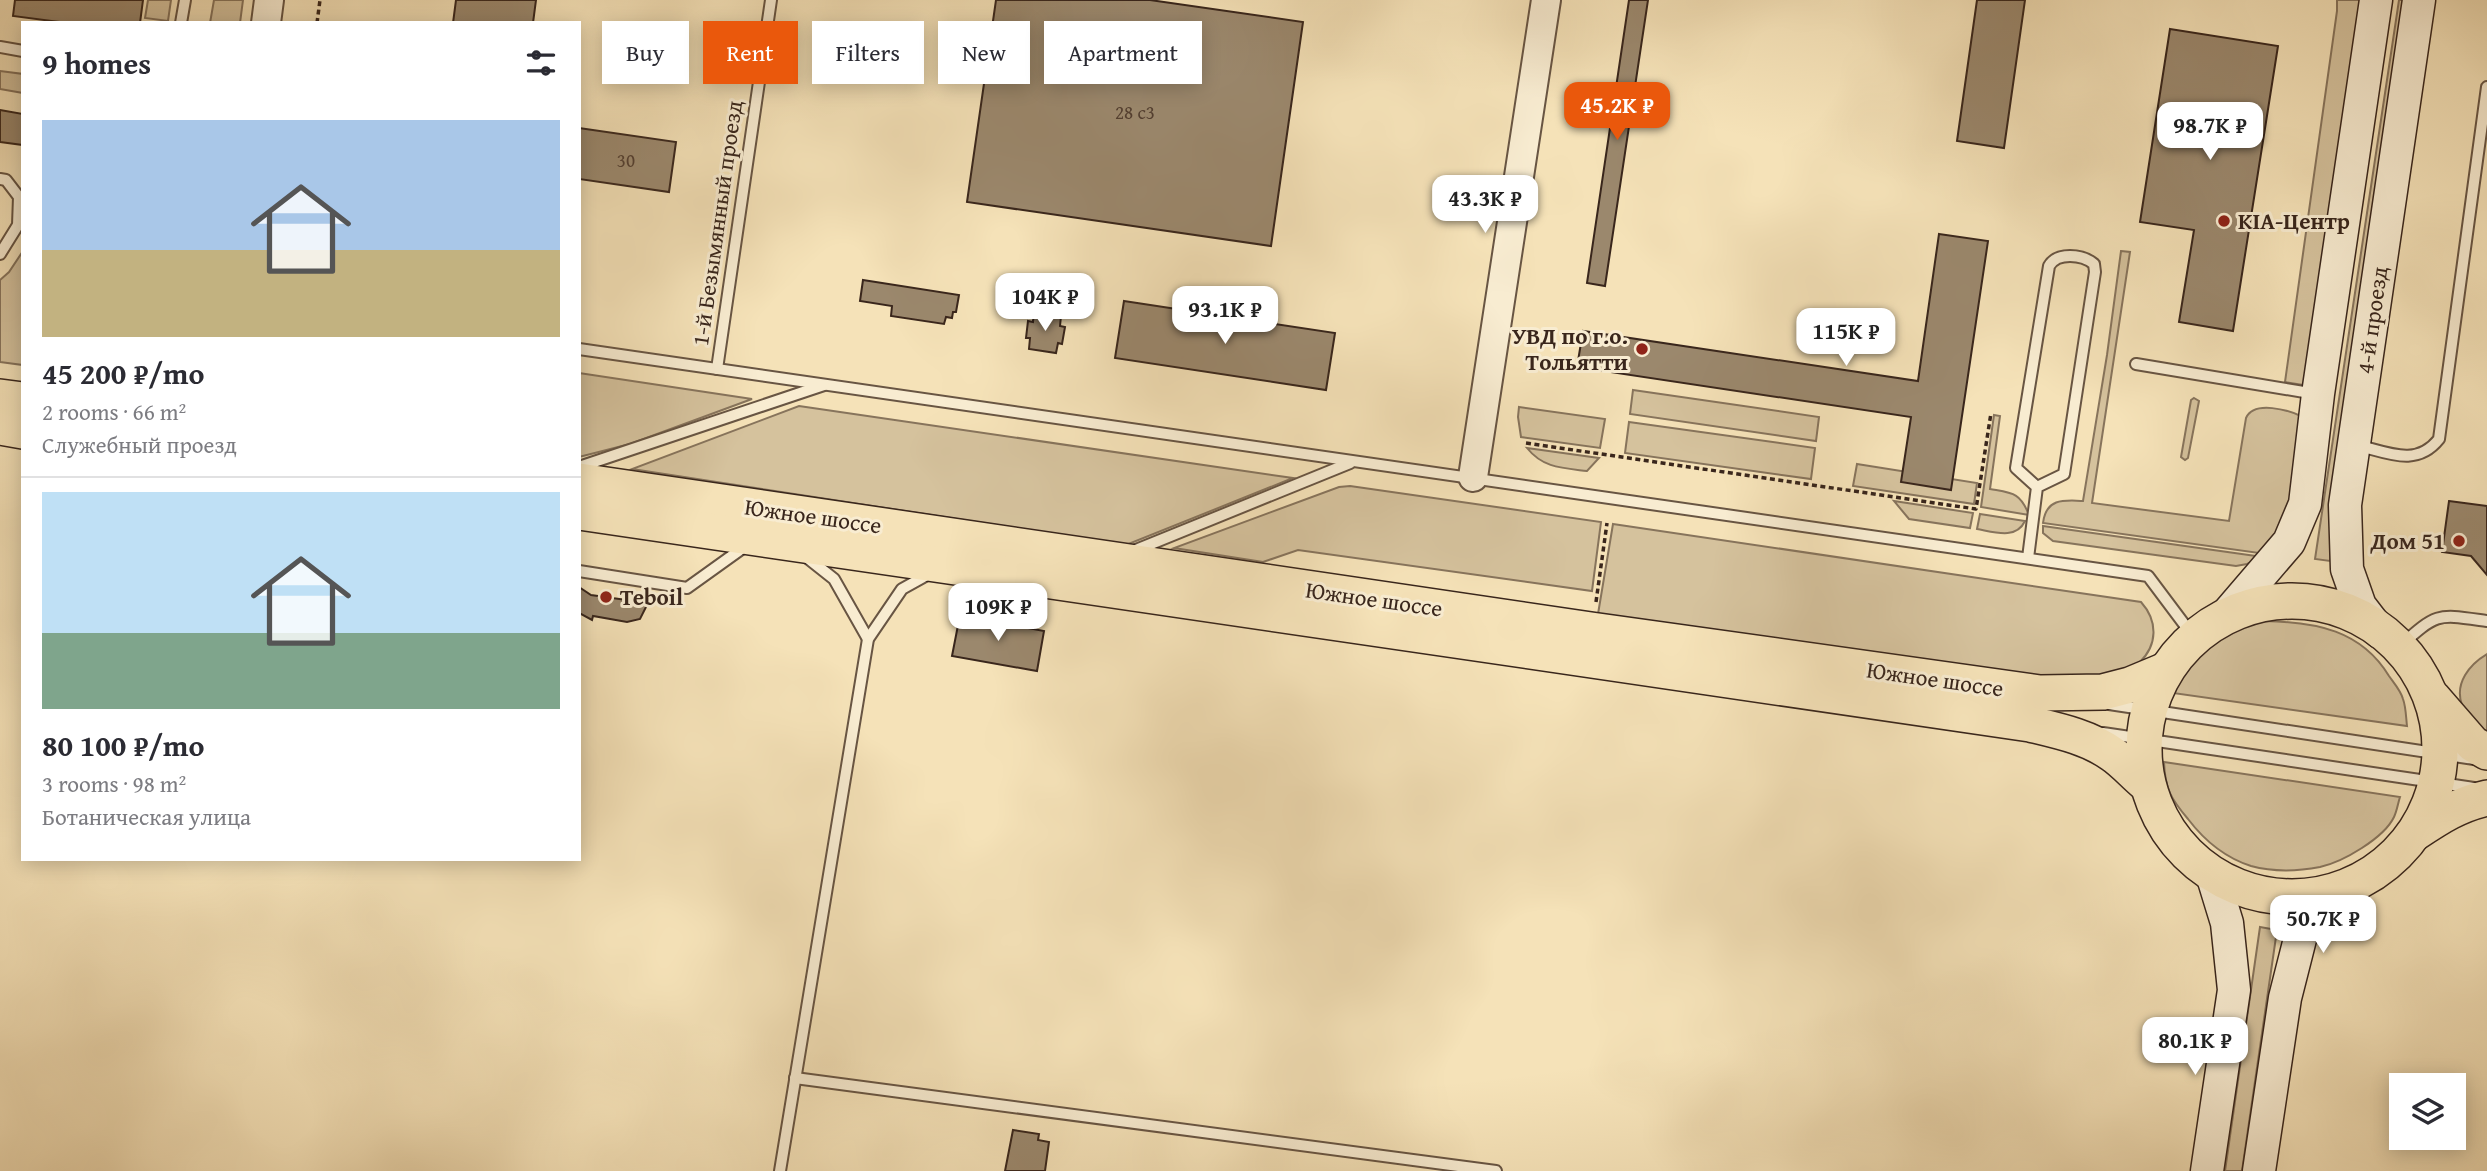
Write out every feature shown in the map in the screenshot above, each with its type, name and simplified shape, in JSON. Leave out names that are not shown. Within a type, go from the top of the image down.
[{"type":"main road","name":"4-й проезд","points":[[2229,612],[2289,542],[2305,503],[2318,394],[2376,0]]},
{"type":"main road","name":"4-й проезд","points":[[2390,639],[2360,607],[2347,569],[2345,505],[2418,0]]},
{"type":"main road","points":[[0,397],[21,400]]},
{"type":"main road","points":[[0,427],[21,431]]},
{"type":"main road","name":"Южное шоссе","points":[[581,481],[1110,560],[2035,709],[2069,733],[2113,754],[2145,783]]},
{"type":"main road","name":"Южное шоссе","points":[[581,512],[942,567],[2035,709],[2130,685],[2166,670]]},
{"type":"main road","points":[[2487,752],[2473,744],[2433,698],[2416,666],[2390,639],[2364,620],[2343,610],[2315,603],[2287,601],[2259,604],[2229,612],[2193,636],[2166,670],[2156,690],[2143,764],[2145,783],[2158,813],[2188,855],[2212,874],[2237,888],[2290,899],[2330,894],[2360,879],[2389,858],[2413,835],[2447,812],[2468,802],[2487,798]]},
{"type":"main road","points":[[2413,835],[2432,801],[2440,768],[2440,725],[2433,698]]},
{"type":"main road","points":[[2207,1171],[2234,990],[2227,923],[2212,874]]},
{"type":"main road","points":[[2259,1171],[2285,998],[2301,934],[2310,917],[2330,894]]},
{"type":"street","points":[[266,21],[269,0]]},
{"type":"street","points":[[1473,477],[1546,0]]},
{"type":"lane","points":[[181,21],[185,0]]},
{"type":"lane","name":"1-й Безымянный проезд","points":[[717,369],[771,0]]},
{"type":"lane","points":[[0,47],[21,51]]},
{"type":"lane","points":[[2354,444],[2413,458],[2430,451],[2439,439],[2487,87]]},
{"type":"lane","points":[[0,179],[6,180],[19,197],[18,225],[0,254]]},
{"type":"lane","points":[[2060,256],[2088,259],[2094,264],[2095,272],[2064,474],[2037,487],[2017,468],[2049,266],[2053,259],[2060,256]]},
{"type":"lane","points":[[581,349],[2148,576],[2193,636]]},
{"type":"lane","points":[[2136,364],[2318,394]]},
{"type":"lane","points":[[581,466],[826,385]]},
{"type":"lane","points":[[1110,560],[1352,462]]},
{"type":"lane","points":[[2028,558],[2037,487]]},
{"type":"lane","points":[[581,571],[687,588],[755,538]]},
{"type":"lane","points":[[790,544],[834,579],[868,639]]},
{"type":"lane","points":[[780,1171],[868,639],[902,589],[942,567]]},
{"type":"lane","points":[[2390,639],[2448,615],[2487,621]]},
{"type":"lane","points":[[2035,709],[2440,768],[2487,790]]},
{"type":"lane","points":[[2035,709],[2440,768],[2487,761]]},
{"type":"lane","points":[[794,1078],[1496,1171]]},
{"type":"path","points":[[317,21],[320,0]]},
{"type":"path","points":[[1526,443],[1976,509],[1991,414]]},
{"type":"path","points":[[1594,612],[1607,523]]},
{"type":"shaded area","points":[[148,0],[171,0],[168,21],[145,18]]},
{"type":"shaded area","points":[[214,0],[243,0],[240,21],[210,21]]},
{"type":"shaded area","points":[[2337,0],[2373,0],[2312,382],[2303,385],[2285,382]]},
{"type":"shaded area","points":[[2399,0],[2414,0],[2330,561],[2315,559]]},
{"type":"shaded area","points":[[0,71],[21,74],[21,93],[0,89]]},
{"type":"shaded area","points":[[2121,251],[2130,252],[2092,503],[2229,521],[2246,418],[2256,409],[2272,408],[2289,412],[2303,417],[2300,502],[2266,554],[2043,523],[2048,509],[2057,502],[2083,501]]},
{"type":"shaded area","points":[[21,254],[21,365],[0,362],[0,280]]},
{"type":"shaded area","points":[[581,373],[752,399],[630,444],[581,456]]},
{"type":"shaded area","points":[[1633,390],[1819,417],[1816,441],[1630,414]]},
{"type":"shaded area","points":[[2194,398],[2199,401],[2188,458],[2185,460],[2181,457],[2191,400]]},
{"type":"shaded area","points":[[799,406],[1293,478],[1126,545],[632,469]]},
{"type":"shaded area","points":[[1519,407],[1605,419],[1600,448],[1521,437]]},
{"type":"shaded area","points":[[1994,415],[2000,416],[1990,489],[2019,498],[2029,515],[1981,507]]},
{"type":"shaded area","points":[[1629,422],[1815,448],[1811,479],[1625,453]]},
{"type":"shaded area","points":[[1527,448],[1599,458],[1587,471],[1569,469],[1540,460]]},
{"type":"shaded area","points":[[1857,464],[1977,483],[1974,504],[1853,486]]},
{"type":"shaded area","points":[[1350,486],[1601,522],[1592,591],[1298,550],[1263,562],[1174,548],[1339,487]]},
{"type":"shaded area","points":[[1894,501],[1973,513],[1970,528],[1909,519]]},
{"type":"shaded area","points":[[1980,514],[2025,521],[2016,531],[1997,533],[1977,529]]},
{"type":"shaded area","points":[[1613,524],[2141,602],[2151,617],[2154,633],[2150,649],[2139,663],[2098,684],[1598,614]]},
{"type":"shaded area","points":[[2043,526],[2263,557],[2236,566],[2053,541],[2043,533]]},
{"type":"shaded area","points":[[2265,621],[2319,627],[2336,632],[2365,648],[2378,660],[2401,693],[2407,726],[2173,693],[2185,665],[2203,646],[2233,631]]},
{"type":"shaded area","points":[[2487,654],[2487,735],[2466,713],[2460,689],[2465,675]]},
{"type":"shaded area","points":[[2164,762],[2400,797],[2389,825],[2351,855],[2320,867],[2268,869],[2251,866],[2233,858],[2201,834],[2170,793]]},
{"type":"shaded area","points":[[2260,927],[2277,930],[2242,1171],[2225,1171]]},
{"type":"building","points":[[15,0],[143,0],[140,21],[52,21],[13,16]]},
{"type":"building","points":[[456,0],[536,0],[533,21],[453,21]]},
{"type":"building","points":[[996,0],[1150,0],[1303,22],[1271,246],[967,202],[984,84],[1030,84],[1030,21],[993,21]]},
{"type":"building","points":[[1629,0],[1648,0],[1605,286],[1587,283]]},
{"type":"building","points":[[1977,0],[2025,0],[2004,148],[1957,141]]},
{"type":"building","points":[[2170,29],[2278,46],[2233,331],[2179,322],[2194,230],[2140,222]]},
{"type":"building","points":[[0,110],[21,114],[21,145],[0,142]]},
{"type":"building","points":[[581,128],[676,142],[669,192],[581,179]]},
{"type":"building","name":"УВД по г.о. Тольятти","points":[[1939,234],[1988,241],[1951,490],[1901,482],[1911,417],[1577,367],[1583,331],[1918,381]]},
{"type":"building","points":[[863,280],[959,295],[956,312],[953,312],[952,318],[946,317],[944,324],[891,316],[892,306],[860,301]]},
{"type":"building","points":[[1124,301],[1335,333],[1326,390],[1115,358]]},
{"type":"building","points":[[1034,312],[1061,316],[1060,326],[1065,327],[1062,344],[1058,343],[1056,353],[1029,349],[1030,338],[1026,338],[1028,321],[1033,322]]},
{"type":"building","points":[[2449,501],[2487,506],[2487,575],[2471,556],[2442,552]]},
{"type":"building","points":[[581,588],[591,595],[648,603],[640,619],[627,622],[593,616],[592,620],[581,614]]},
{"type":"building","points":[[960,615],[1044,631],[1037,671],[952,656]]},
{"type":"building","points":[[1013,1130],[1039,1134],[1038,1140],[1049,1142],[1045,1171],[1005,1171]]},
{"type":"place","name":"KIA-Центр","points":[[2224,221]]},
{"type":"place","name":"УВД по г.о. Тольятти","points":[[1642,349]]},
{"type":"place","name":"Дом 51","points":[[2459,541]]},
{"type":"place","name":"Teboil","points":[[606,597]]}]
